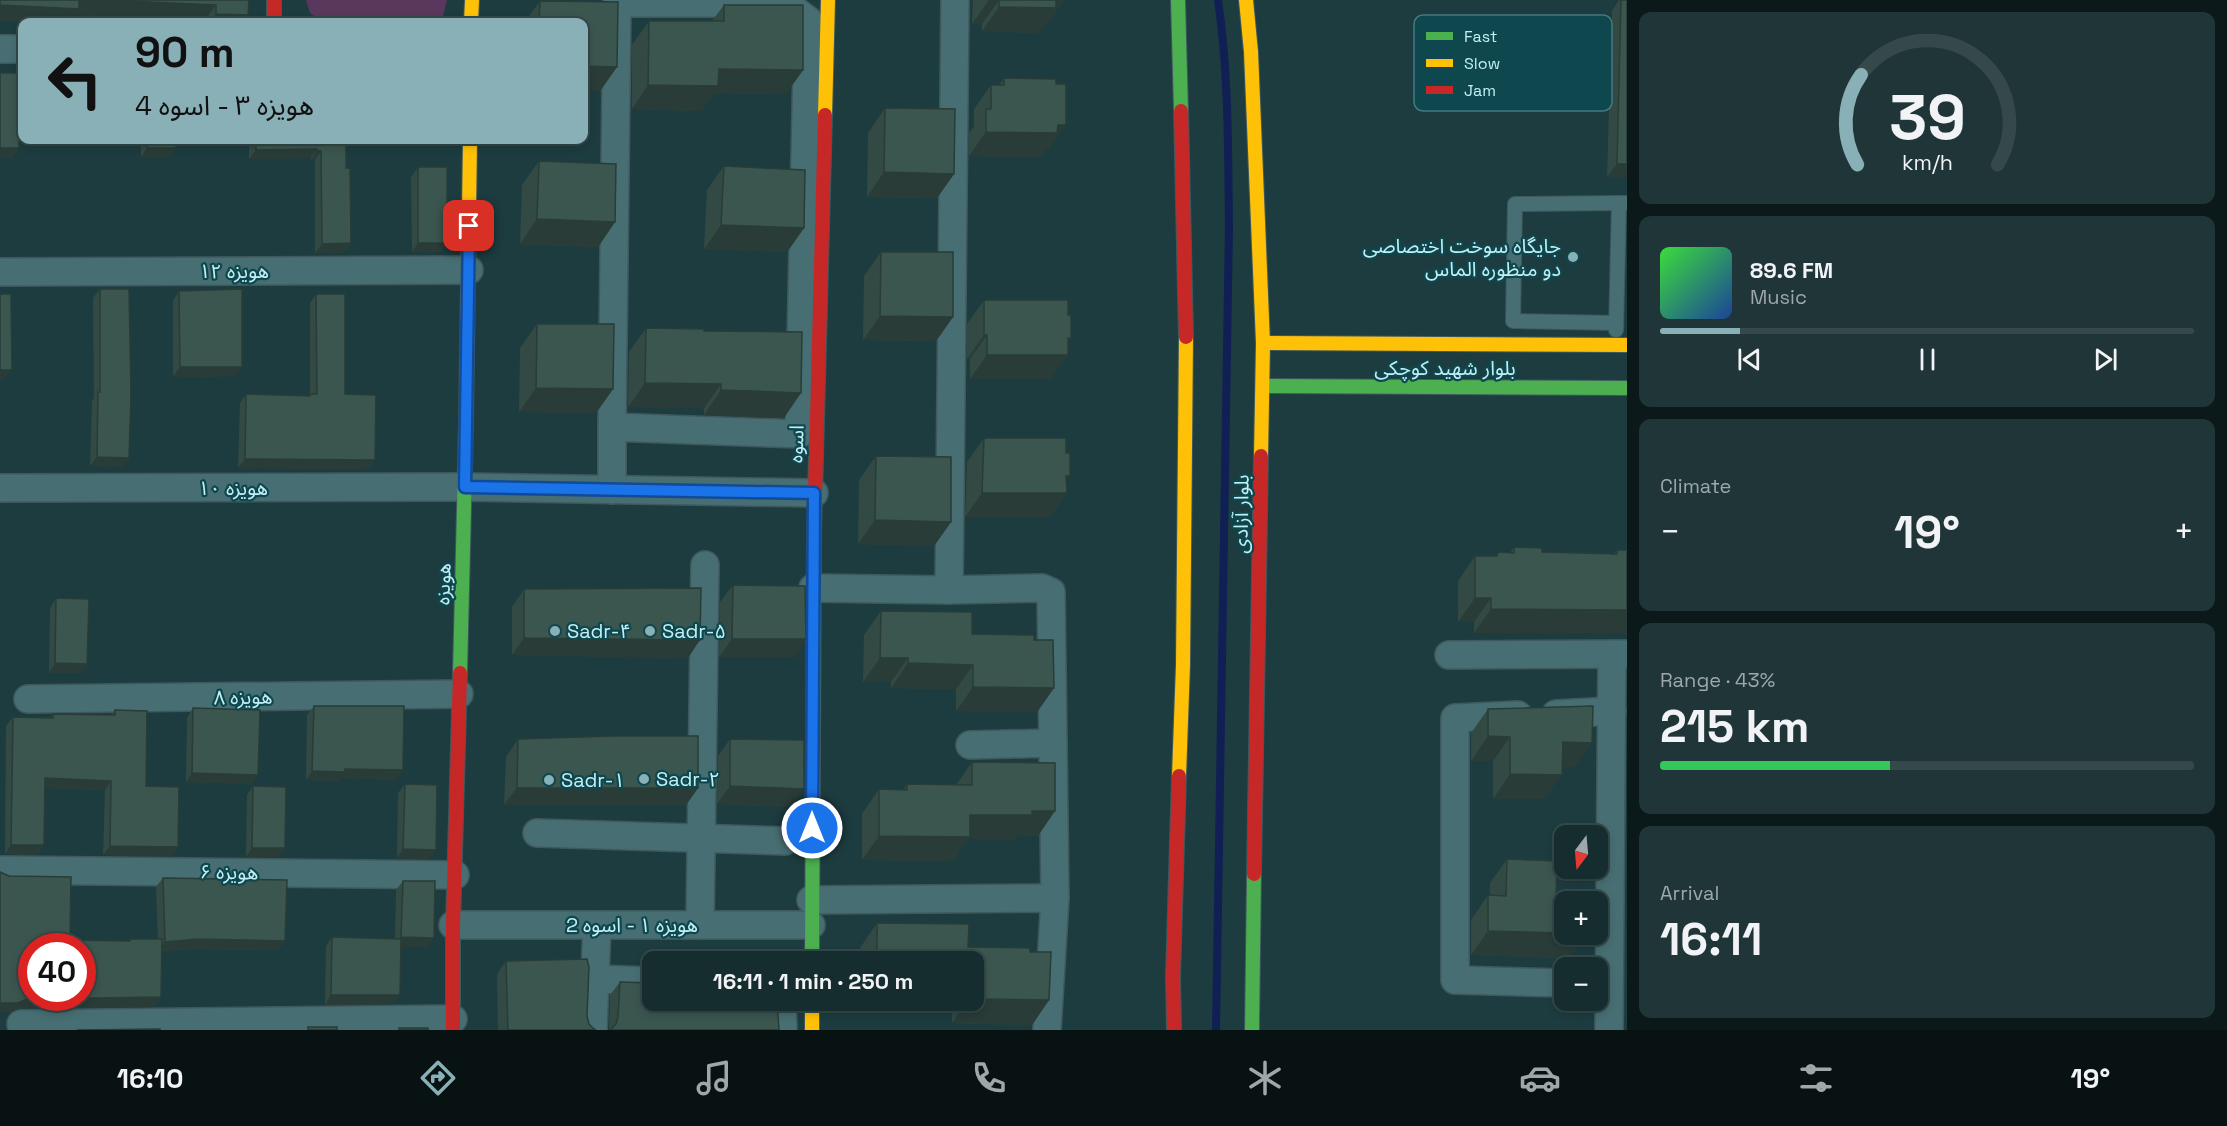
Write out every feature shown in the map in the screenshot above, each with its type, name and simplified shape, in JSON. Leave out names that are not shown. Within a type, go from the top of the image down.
[{"type":"street","points":[[274,0],[274,18]]},
{"type":"street","points":[[471,18],[472,0]]},
{"type":"street","name":"اسوه","points":[[812,951],[814,493],[828,0]]},
{"type":"street","points":[[949,590],[955,0]]},
{"type":"street","points":[[1174,1030],[1187,379],[1184,174],[1178,0]]},
{"type":"street","name":"بلوار آزادی","points":[[1246,0],[1251,51],[1263,343],[1252,1030]]},
{"type":"street","points":[[612,427],[799,434],[808,20],[785,3],[617,3],[612,427],[612,490]]},
{"type":"street","points":[[0,49],[18,49]]},
{"type":"street","name":"هویزه","points":[[453,1024],[453,925],[465,487],[470,144]]},
{"type":"street","name":"هویزه ۱۲","points":[[0,272],[469,270]]},
{"type":"street","name":"بلوار شهید کوچکی","points":[[1263,343],[1622,345]]},
{"type":"street","points":[[1332,344],[1323,353],[1322,365],[1324,378],[1333,387]]},
{"type":"street","name":"بلوار شهید کوچکی","points":[[1263,386],[1627,388]]},
{"type":"street","name":"هویزه ۱۰","points":[[0,488],[465,487],[814,493]]},
{"type":"street","points":[[700,925],[705,565]]},
{"type":"street","points":[[813,588],[949,590],[1042,588],[1051,592],[1055,898],[1047,1030]]},
{"type":"street","points":[[1449,655],[1620,654],[1612,711],[1619,846],[1606,957]]},
{"type":"street","name":"هویزه ۸","points":[[28,699],[459,694]]},
{"type":"street","points":[[1554,983],[1455,980],[1455,718],[1612,711]]},
{"type":"street","points":[[970,746],[1053,743]]},
{"type":"street","points":[[537,833],[785,841]]},
{"type":"street","name":"هویزه ۶","points":[[3,870],[455,875]]},
{"type":"street","name":"هویزه ۱ - اسوه 2","points":[[453,925],[700,925],[811,913],[1055,898]]},
{"type":"street","points":[[593,1030],[597,925]]},
{"type":"street","points":[[595,979],[642,981]]},
{"type":"street","points":[[782,1011],[783,1030]]},
{"type":"street","points":[[812,1011],[812,1030]]},
{"type":"street","points":[[1607,1011],[1609,1030]]},
{"type":"street","points":[[21,1024],[453,1024]]},
{"type":"lane","points":[[1616,323],[1513,321],[1515,204],[1623,203],[1616,323],[1622,345]]},
{"type":"shaded area","points":[[306,0],[447,0],[441,18],[317,18],[310,13]]},
{"type":"building","points":[[0,0],[79,0],[79,9],[0,5]]},
{"type":"building","points":[[99,0],[249,0],[248,15],[216,14],[216,5]]},
{"type":"building","points":[[999,0],[1056,0],[1056,8],[999,7]]},
{"type":"building","points":[[1621,0],[1627,0],[1627,164],[1617,164]]},
{"type":"building","points":[[540,1],[618,2],[617,67],[588,66],[588,18],[539,18]]},
{"type":"building","points":[[724,5],[803,5],[803,70],[719,69],[718,86],[648,85],[649,21],[724,21]]},
{"type":"building","points":[[0,73],[18,73],[19,148],[0,148]]},
{"type":"building","points":[[1004,78],[1056,79],[1056,84],[1066,84],[1066,125],[1058,125],[1057,133],[986,132],[986,109],[991,109],[991,85],[1004,85]]},
{"type":"building","points":[[885,108],[955,109],[954,174],[884,172]]},
{"type":"building","points":[[147,144],[176,144],[176,148],[147,148]]},
{"type":"building","points":[[256,144],[346,144],[346,168],[350,168],[351,243],[322,244],[321,151],[317,149],[256,150]]},
{"type":"building","points":[[539,161],[616,164],[615,222],[537,219]]},
{"type":"building","points":[[724,166],[805,170],[804,228],[721,225]]},
{"type":"building","points":[[418,167],[447,167],[447,243],[418,243]]},
{"type":"building","points":[[881,252],[953,252],[953,317],[880,316]]},
{"type":"building","points":[[100,289],[129,289],[131,393],[129,458],[97,457],[98,392],[100,392]]},
{"type":"building","points":[[242,289],[242,367],[180,367],[179,291]]},
{"type":"building","points":[[0,294],[11,294],[12,370],[0,370]]},
{"type":"building","points":[[316,294],[345,294],[345,394],[376,395],[375,460],[245,459],[246,394],[310,396],[310,394],[317,394]]},
{"type":"building","points":[[984,300],[1068,300],[1068,315],[1071,315],[1071,339],[1068,338],[1068,355],[987,355],[987,335],[984,335]]},
{"type":"building","points":[[537,324],[614,324],[613,389],[536,388]]},
{"type":"building","points":[[646,328],[802,332],[801,393],[721,390],[721,384],[645,383]]},
{"type":"building","points":[[984,438],[1066,438],[1066,453],[1070,453],[1070,476],[1066,476],[1067,493],[982,493]]},
{"type":"building","points":[[876,456],[951,457],[951,522],[875,520]]},
{"type":"building","points":[[1514,547],[1542,548],[1542,552],[1617,554],[1617,550],[1627,550],[1627,610],[1491,609],[1491,598],[1475,598],[1475,556],[1497,556],[1498,552],[1514,553]]},
{"type":"building","points":[[733,585],[805,586],[806,639],[732,639]]},
{"type":"building","points":[[701,588],[700,640],[524,638],[524,589]]},
{"type":"building","points":[[56,598],[89,599],[87,664],[55,663]]},
{"type":"building","points":[[881,611],[972,612],[972,634],[1034,635],[1034,640],[1053,640],[1054,688],[973,687],[973,665],[908,663],[908,658],[880,658]]},
{"type":"building","points":[[314,706],[404,706],[403,770],[312,771]]},
{"type":"building","points":[[1593,706],[1592,743],[1563,742],[1562,775],[1510,774],[1510,737],[1488,736],[1488,709]]},
{"type":"building","points":[[193,708],[260,710],[258,775],[192,773]]},
{"type":"building","points":[[115,710],[147,711],[146,786],[179,787],[178,847],[110,846],[111,781],[45,778],[44,845],[11,845],[13,717],[53,718],[53,714],[115,715]]},
{"type":"building","points":[[698,736],[698,788],[517,788],[518,739]]},
{"type":"building","points":[[730,739],[804,740],[804,789],[730,786]]},
{"type":"building","points":[[972,762],[1055,763],[1055,811],[1032,811],[1032,815],[970,815],[970,837],[879,836],[879,789],[907,790],[907,784],[972,785]]},
{"type":"building","points":[[405,784],[437,785],[436,850],[403,849]]},
{"type":"building","points":[[253,786],[286,787],[285,848],[252,848]]},
{"type":"building","points":[[1507,859],[1554,861],[1554,879],[1557,879],[1556,891],[1554,891],[1554,933],[1488,931],[1488,895],[1506,896]]},
{"type":"building","points":[[0,872],[9,876],[71,877],[70,933],[18,933],[18,1003],[0,1003]]},
{"type":"building","points":[[163,878],[287,880],[285,941],[197,939],[165,942]]},
{"type":"building","points":[[403,881],[435,881],[434,938],[401,937]]},
{"type":"building","points":[[877,923],[969,924],[968,947],[1030,948],[1030,952],[1051,952],[1049,1000],[984,999],[984,951],[877,951]]},
{"type":"building","points":[[332,937],[401,939],[400,995],[331,995]]},
{"type":"building","points":[[162,939],[161,997],[96,998],[96,940]]},
{"type":"building","points":[[587,959],[589,967],[587,1016],[589,1024],[596,1030],[508,1030],[506,961]]},
{"type":"building","points":[[620,982],[642,983],[642,1011],[778,1011],[779,1030],[610,1030],[616,1024]]},
{"type":"building","points":[[308,1027],[337,1027],[337,1030],[308,1030]]},
{"type":"building","points":[[399,1028],[428,1028],[428,1030],[399,1030]]},
{"type":"building","points":[[160,1029],[160,1030],[77,1030]]},
{"type":"waterway","points":[[1216,1030],[1229,227],[1226,85],[1218,0]]},
{"type":"traffic: fast","points":[[1178,0],[1181,111]]},
{"type":"traffic: fast","points":[[1263,386],[1627,388]]},
{"type":"traffic: fast","points":[[460,673],[466,425]]},
{"type":"traffic: fast","points":[[812,951],[814,533]]},
{"type":"traffic: fast","points":[[1252,1030],[1254,874]]},
{"type":"traffic: slow","points":[[471,18],[472,0]]},
{"type":"traffic: slow","points":[[825,115],[828,0]]},
{"type":"traffic: slow","points":[[1246,0],[1251,52],[1263,343],[1261,456]]},
{"type":"traffic: slow","points":[[466,425],[470,144]]},
{"type":"traffic: slow","points":[[1179,776],[1183,665],[1186,337]]},
{"type":"traffic: slow","points":[[1263,343],[1627,345]]},
{"type":"traffic: slow","points":[[812,1011],[812,1030]]},
{"type":"traffic: jam","points":[[274,0],[274,18]]},
{"type":"traffic: jam","points":[[1181,111],[1186,337]]},
{"type":"traffic: jam","points":[[814,533],[825,115]]},
{"type":"traffic: jam","points":[[1254,874],[1261,456]]},
{"type":"traffic: jam","points":[[453,1030],[453,925],[460,673]]},
{"type":"traffic: jam","points":[[1174,1030],[1173,976],[1179,776]]},
{"type":"place","name":"جایگاه سوخت اختصاصی دو منظوره الماس","points":[[1573,257]]},
{"type":"place","name":"Sadr-۴","points":[[555,631]]},
{"type":"place","name":"Sadr-۵","points":[[650,631]]},
{"type":"place","name":"Sadr-۲","points":[[644,779]]},
{"type":"place","name":"Sadr-۱","points":[[549,780]]},
{"type":"route","points":[[469,226],[465,487],[814,493],[812,828]]}]
